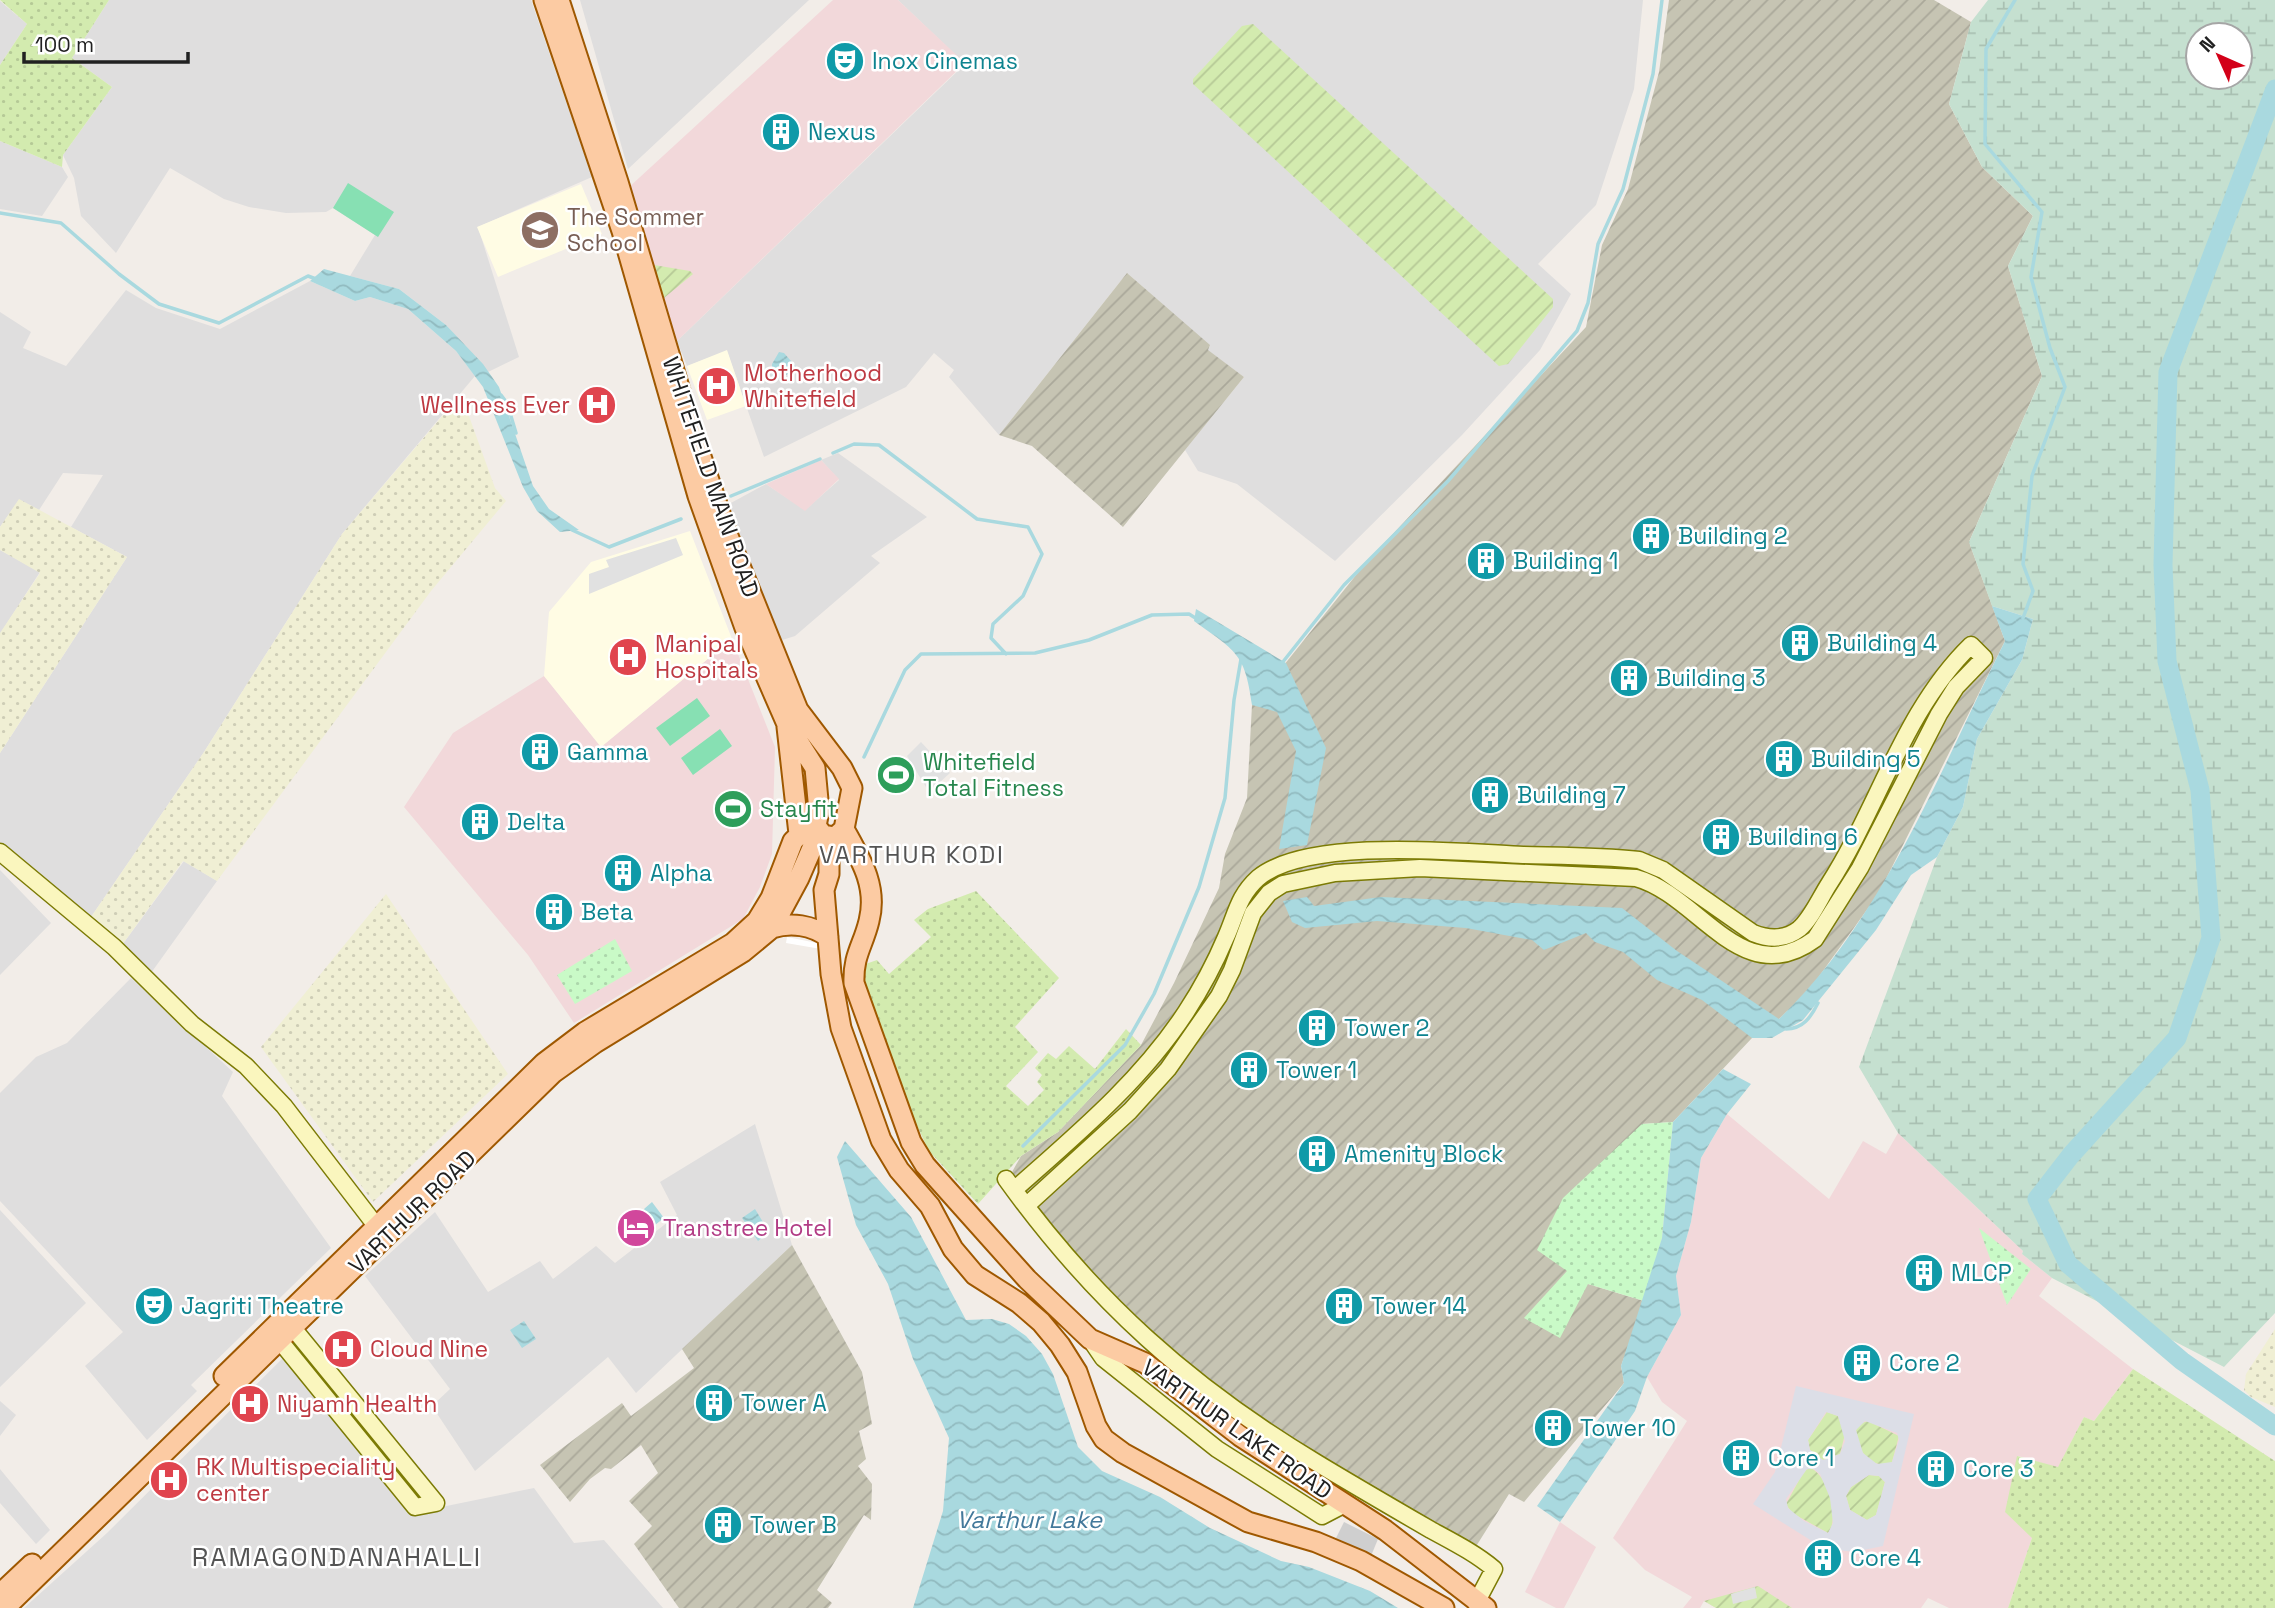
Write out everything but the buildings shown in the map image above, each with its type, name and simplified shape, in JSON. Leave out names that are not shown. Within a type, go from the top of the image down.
[{"type":"main road","name":"WHITEFIELD MAIN ROAD","points":[[544,0],[622,231],[698,496],[745,628],[786,722],[815,768],[829,824],[851,806],[852,788],[842,768],[798,710],[714,498],[618,182],[559,0]]},
{"type":"main road","points":[[786,722],[799,834]]},
{"type":"main road","points":[[829,824],[829,874],[824,890],[841,1028],[881,1140],[899,1170],[930,1206],[953,1249],[975,1275],[1019,1303],[1041,1321],[1077,1372],[1096,1426],[1104,1439],[1123,1453],[1248,1522],[1316,1542],[1361,1560],[1444,1608]]},
{"type":"main road","name":"VARTHUR ROAD","points":[[5,1608],[377,1227],[544,1063],[586,1031],[733,943],[757,921],[771,898],[787,853],[799,834],[829,824]]},
{"type":"main road","name":"VARTHUR ROAD","points":[[0,1594],[286,1335],[553,1073],[595,1043],[731,960],[772,928],[829,824]]},
{"type":"main road","name":"VARTHUR LAKE ROAD","points":[[829,824],[868,873],[872,898],[870,919],[853,961],[854,983],[863,1016],[911,1142],[925,1165],[1027,1279],[1090,1339],[1150,1355],[1240,1436],[1385,1530],[1481,1605]]},
{"type":"main road","points":[[772,928],[786,923],[818,930],[828,937]]},
{"type":"main road","points":[[834,986],[854,983]]},
{"type":"street","points":[[1026,1206],[1124,1118],[1159,1080],[1203,1021],[1233,970],[1253,913],[1276,888],[1310,877],[1366,870],[1430,868],[1636,878],[1653,885],[1744,949],[1765,956],[1786,954],[1815,939],[1860,868],[1947,700],[1984,657],[1971,645],[1932,690],[1845,860],[1802,927],[1782,937],[1753,933],[1663,870],[1639,860],[1441,850],[1365,852],[1300,860],[1275,867],[1258,879],[1243,895],[1201,986],[1144,1067],[1097,1116],[1010,1185],[1026,1206],[1150,1355],[1284,1443],[1494,1569],[1481,1605]]},
{"type":"street","points":[[1904,741],[1920,749]]},
{"type":"street","points":[[0,852],[114,947],[192,1024],[246,1066],[284,1106],[377,1227]]},
{"type":"street","points":[[1365,852],[1366,870]]},
{"type":"street","points":[[1300,860],[1310,877]]},
{"type":"street","points":[[1144,1067],[1159,1080]]},
{"type":"street","points":[[286,1335],[436,1503],[415,1507],[286,1335]]},
{"type":"street","name":"VARTHUR LAKE ROAD","points":[[1090,1339],[1104,1358],[1217,1449],[1322,1516],[1345,1504]]},
{"type":"shaded area","points":[[109,0],[531,0],[592,177],[478,227],[519,357],[488,372],[446,325],[399,289],[350,276],[375,235],[333,208],[326,212],[286,213],[249,207],[224,199],[170,168],[116,253],[81,216],[74,178],[63,155],[112,87],[72,58]]},
{"type":"shaded area","points":[[580,0],[809,0],[628,169]]},
{"type":"shaded area","points":[[833,0],[898,0],[965,63],[677,341],[627,189]]},
{"type":"shaded area","points":[[898,0],[1643,0],[1634,89],[1596,205],[1538,264],[1571,294],[1540,350],[1462,435],[1335,561],[1237,484],[1198,471],[1185,450],[1244,377],[1207,350],[1210,346],[1127,273],[999,435],[949,377],[954,370],[934,353],[906,387],[764,457],[727,351],[687,366],[677,341],[965,64]]},
{"type":"shaded area","points":[[1669,0],[1934,0],[1971,22],[1949,104],[1982,167],[2033,216],[2008,266],[2042,376],[1969,542],[2005,641],[1879,893],[1810,989],[1779,1019],[1752,1038],[1673,1122],[1642,1124],[1588,1284],[1644,1301],[1621,1366],[1624,1383],[1524,1502],[1509,1494],[1475,1548],[1269,1425],[1139,1324],[1077,1266],[1012,1172],[1021,1156],[1058,1132],[1141,1045],[1174,983],[1219,888],[1225,854],[1247,798],[1252,705],[1364,565],[1586,327],[1602,245],[1628,189],[1659,72]]},
{"type":"shaded area","points":[[0,1],[27,24],[0,65]]},
{"type":"shaded area","points":[[0,141],[62,167],[68,177],[42,216],[0,209]]},
{"type":"shaded area","name":"The Sommer School","points":[[581,184],[602,234],[498,277],[477,227]]},
{"type":"shaded area","points":[[1127,273],[1210,345],[1208,350],[1244,377],[1123,527],[1032,446],[999,435]]},
{"type":"shaded area","points":[[310,281],[355,301],[370,297],[408,309],[456,351],[475,376],[342,534],[204,752],[91,917],[29,869],[0,842],[0,753],[127,557],[71,527],[103,475],[63,473],[39,510],[19,500],[0,527],[0,312],[31,332],[23,348],[66,366],[126,290],[156,308],[220,329]]},
{"type":"shaded area","name":"Motherhood Whitefield","points":[[727,350],[746,406],[707,420],[687,366]]},
{"type":"shaded area","points":[[838,453],[927,517],[871,556],[880,563],[795,636],[779,641],[729,504],[766,484],[805,510],[839,480],[821,460]]},
{"type":"shaded area","points":[[821,460],[839,479],[805,511],[766,484]]},
{"type":"shaded area","name":"Manipal Hospitals","points":[[690,531],[732,639],[601,747],[544,676],[549,612],[591,562]]},
{"type":"shaded area","points":[[676,538],[683,555],[589,594],[589,574],[609,567],[606,560]]},
{"type":"shaded area","points":[[0,550],[40,572],[0,634]]},
{"type":"shaded area","points":[[732,639],[775,747],[772,854],[760,887],[743,919],[574,1023],[528,955],[404,807],[453,733],[544,676],[601,747]]},
{"type":"shaded area","points":[[921,742],[950,773],[929,792],[907,756]]},
{"type":"shaded area","points":[[184,861],[217,881],[151,973],[122,945]]},
{"type":"shaded area","points":[[0,870],[51,923],[0,975]]},
{"type":"shaded area","points":[[131,978],[233,1072],[222,1096],[331,1248],[191,1385],[197,1391],[147,1440],[85,1366],[123,1332],[0,1201],[0,1093],[36,1057],[67,1043]]},
{"type":"shaded area","points":[[1727,1114],[1829,1199],[1863,1141],[1886,1154],[1898,1133],[2023,1251],[2022,1254],[2052,1278],[2039,1296],[2133,1369],[2094,1421],[2084,1417],[2058,1468],[2018,1456],[2032,1538],[2008,1608],[1949,1608],[1928,1598],[1921,1608],[1716,1608],[1704,1601],[1700,1608],[1683,1608],[1692,1597],[1645,1570],[1613,1538],[1687,1421],[1662,1402],[1647,1377],[1681,1315],[1676,1276],[1691,1222],[1701,1158]]},
{"type":"shaded area","points":[[755,1124],[792,1245],[636,1393],[608,1357],[475,1471],[432,1406],[450,1389],[365,1276],[435,1212],[488,1292],[540,1261],[553,1279],[596,1246],[615,1263],[677,1215],[660,1182]]},
{"type":"shaded area","points":[[0,1210],[86,1303],[0,1387]]},
{"type":"shaded area","points":[[792,1245],[862,1372],[872,1424],[859,1431],[866,1459],[858,1466],[872,1484],[871,1520],[864,1515],[817,1590],[832,1603],[828,1608],[679,1608],[634,1544],[652,1526],[629,1501],[658,1473],[641,1445],[611,1469],[605,1468],[590,1479],[570,1502],[540,1465],[622,1403],[631,1416],[694,1368],[682,1349]]},
{"type":"shaded area","points":[[286,1355],[417,1512],[534,1488],[574,1543],[604,1540],[663,1608],[24,1608],[107,1533]]},
{"type":"shaded area","points":[[1796,1386],[1914,1414],[1883,1546],[1854,1552],[1823,1548],[1753,1504],[1775,1472]],"holes":[[[1826,1412],[1838,1416],[1845,1441],[1840,1454],[1823,1460],[1810,1450],[1808,1440]],[[1865,1421],[1897,1433],[1899,1440],[1892,1462],[1877,1464],[1863,1453],[1856,1430]],[[1807,1469],[1814,1469],[1820,1474],[1830,1498],[1833,1523],[1828,1533],[1804,1521],[1788,1508],[1786,1499]],[[1869,1475],[1879,1476],[1885,1482],[1876,1515],[1867,1520],[1850,1510],[1846,1496],[1851,1487]]]},
{"type":"shaded area","points":[[0,1401],[16,1415],[0,1436]]},
{"type":"shaded area","points":[[0,1469],[50,1530],[36,1544],[0,1503]]},
{"type":"shaded area","points":[[1344,1522],[1378,1539],[1371,1556],[1336,1538]]},
{"type":"shaded area","points":[[1560,1522],[1596,1547],[1564,1608],[1556,1608],[1525,1592]]},
{"type":"shaded area","points":[[1755,1587],[1757,1598],[1733,1604],[1731,1594]]},
{"type":"green space","points":[[0,0],[109,0],[72,58],[112,87],[63,155],[62,167],[0,141],[0,65],[27,24]]},
{"type":"green space","points":[[1988,0],[2275,0],[2275,1313],[2224,1367],[2052,1278],[2022,1254],[2023,1251],[1898,1133],[1859,1067],[1937,857],[1963,807],[1977,739],[2022,660],[2033,619],[1992,606],[1969,542],[2042,376],[2008,266],[2033,216],[1982,167],[1949,104],[1971,22]]},
{"type":"green space","points":[[1253,24],[1553,299],[1553,307],[1508,364],[1499,366],[1193,84],[1193,79],[1242,26]]},
{"type":"green space","points":[[348,183],[394,212],[378,237],[333,208]]},
{"type":"green space","points":[[654,265],[690,271],[693,274],[664,298]]},
{"type":"green space","points":[[461,394],[495,488],[506,501],[431,591],[217,881],[183,861],[122,945],[91,917],[204,752],[342,534]]},
{"type":"green space","points":[[19,499],[127,557],[0,753],[0,633],[40,573],[0,550],[0,527]]},
{"type":"green space","points":[[697,698],[710,716],[670,746],[656,728]]},
{"type":"green space","points":[[720,729],[732,746],[693,775],[681,758]]},
{"type":"green space","points":[[976,891],[1059,978],[1015,1027],[1038,1052],[1006,1086],[1028,1106],[1044,1090],[1037,1082],[1042,1075],[1035,1068],[1048,1053],[1056,1059],[1069,1046],[1095,1069],[1126,1029],[1141,1045],[1058,1132],[1021,1156],[978,1204],[929,1151],[893,1075],[857,967],[877,960],[889,974],[931,937],[914,920],[928,909]]},
{"type":"green space","points":[[386,894],[508,1074],[373,1202],[261,1047]]},
{"type":"green space","points":[[615,939],[632,971],[575,1004],[557,975]]},
{"type":"green space","points":[[1673,1122],[1662,1238],[1644,1301],[1588,1284],[1560,1338],[1524,1318],[1567,1271],[1537,1250],[1563,1198],[1642,1124]]},
{"type":"green space","points":[[1979,1228],[2031,1269],[2007,1305]]},
{"type":"green space","points":[[2275,1329],[2275,1407],[2251,1397],[2244,1390],[2246,1374]]},
{"type":"green space","points":[[2133,1369],[2275,1461],[2275,1608],[2008,1608],[2032,1538],[2005,1512],[2017,1456],[2058,1467],[2084,1417],[2094,1421]]},
{"type":"green space","points":[[1827,1412],[1838,1416],[1845,1434],[1840,1454],[1823,1460],[1810,1450],[1808,1440]]},
{"type":"green space","points":[[1868,1421],[1899,1436],[1892,1462],[1877,1464],[1862,1451],[1856,1430],[1859,1424]]},
{"type":"green space","points":[[1810,1468],[1822,1479],[1830,1498],[1833,1518],[1828,1533],[1792,1513],[1786,1504],[1804,1471]]},
{"type":"green space","points":[[1869,1475],[1879,1476],[1885,1482],[1876,1515],[1867,1520],[1850,1510],[1846,1496],[1851,1487]]},
{"type":"green space","points":[[1758,1586],[1792,1608],[1716,1608],[1704,1601]]},
{"type":"water","points":[[324,269],[399,289],[446,325],[483,364],[499,387],[533,486],[549,509],[579,530],[560,532],[537,511],[523,487],[483,387],[456,351],[408,309],[370,297],[355,301],[310,281]]},
{"type":"water","points":[[779,352],[784,353],[798,369],[778,379],[772,378],[772,364]]},
{"type":"water","points":[[1992,606],[2033,619],[2022,660],[1977,739],[1963,807],[1937,857],[1911,875],[1876,930],[1803,1020],[1772,1038],[1752,1038],[1702,1000],[1657,980],[1623,952],[1595,942],[1586,933],[1544,950],[1532,940],[1466,928],[1377,921],[1305,928],[1292,922],[1283,901],[1307,897],[1314,906],[1381,897],[1622,908],[1677,951],[1779,1019],[1816,980],[1849,936],[1879,889],[1933,790],[2005,641]]},
{"type":"water","points":[[1196,609],[1286,663],[1326,748],[1307,845],[1279,849],[1296,751],[1277,712],[1252,705],[1246,674],[1236,654],[1194,621]]},
{"type":"water","points":[[1723,1069],[1751,1084],[1727,1114],[1701,1158],[1691,1222],[1676,1276],[1681,1315],[1647,1377],[1635,1411],[1560,1522],[1537,1506],[1624,1383],[1621,1366],[1662,1238],[1673,1122]]},
{"type":"water","name":"Varthur Lake","points":[[845,1141],[911,1217],[966,1320],[992,1319],[1009,1324],[1026,1336],[1042,1354],[1053,1374],[1078,1447],[1102,1471],[1160,1497],[1210,1528],[1281,1561],[1309,1567],[1370,1591],[1398,1608],[913,1608],[943,1511],[949,1438],[913,1359],[888,1284],[856,1225],[837,1157]]},
{"type":"water","points":[[652,1202],[664,1218],[655,1225],[644,1209]]},
{"type":"water","points":[[755,1209],[769,1232],[758,1241],[742,1218]]},
{"type":"water","points":[[524,1321],[536,1339],[522,1348],[510,1330]]},
{"type":"pier","points":[[787,937],[822,944],[821,949],[786,943]]},
{"type":"waterway","points":[[1282,663],[1344,585],[1448,481],[1577,331],[1588,303],[1598,244],[1623,189],[1653,74],[1662,0]]},
{"type":"waterway","points":[[2015,0],[1986,49],[1985,144],[2042,212],[2031,277],[2050,348],[2065,387],[2032,476],[2023,564],[2033,591],[2023,618]]},
{"type":"waterway","points":[[2275,89],[2168,372],[2163,565],[2167,661],[2200,790],[2211,938],[2177,1038],[2071,1155],[2037,1199],[2068,1264],[2182,1361],[2275,1426]]},
{"type":"waterway","points":[[0,213],[61,223],[119,274],[159,304],[219,323],[308,276],[316,279]]},
{"type":"waterway","points":[[501,395],[507,403],[516,433]]},
{"type":"waterway","points":[[833,453],[854,444],[879,445],[977,519],[1028,527],[1042,554],[1023,596],[993,624],[991,638],[1006,654]]},
{"type":"waterway","points":[[731,496],[820,459]]},
{"type":"waterway","points":[[572,530],[609,547],[681,519]]},
{"type":"waterway","points":[[864,757],[905,670],[921,654],[1035,653],[1089,640],[1152,615],[1189,614],[1197,619]]},
{"type":"waterway","points":[[1023,1146],[1125,1045],[1154,994],[1199,887],[1225,798],[1234,700],[1241,659]]},
{"type":"waterway","points":[[1786,1029],[1797,1027],[1806,1021],[1818,1003]]},
{"type":"place","name":"Inox Cinemas","points":[[845,61]]},
{"type":"place","name":"Nexus","points":[[781,132]]},
{"type":"place","name":"The Sommer School","points":[[540,230]]},
{"type":"place","name":"Motherhood Whitefield","points":[[717,386]]},
{"type":"place","name":"Wellness Ever","points":[[597,405]]},
{"type":"place","name":"Building 2","points":[[1651,536]]},
{"type":"place","name":"Building 1","points":[[1486,561]]},
{"type":"place","name":"Building 4","points":[[1800,643]]},
{"type":"place","name":"Manipal Hospitals","points":[[628,657]]},
{"type":"place","name":"Building 3","points":[[1629,678]]},
{"type":"place","name":"Gamma","points":[[540,752]]},
{"type":"place","name":"Building 5","points":[[1784,759]]},
{"type":"place","name":"Whitefield Total Fitness","points":[[896,775]]},
{"type":"place","name":"Building 7","points":[[1490,795]]},
{"type":"place","name":"Stayfit","points":[[733,809]]},
{"type":"place","name":"Delta","points":[[480,822]]},
{"type":"place","name":"Building 6","points":[[1721,837]]},
{"type":"place","name":"Alpha","points":[[623,873]]},
{"type":"place","name":"Beta","points":[[554,912]]},
{"type":"place","name":"Tower 2","points":[[1317,1028]]},
{"type":"place","name":"Tower 1","points":[[1249,1070]]},
{"type":"place","name":"Amenity Block","points":[[1317,1154]]},
{"type":"place","name":"Transtree Hotel","points":[[636,1228]]},
{"type":"place","name":"MLCP","points":[[1924,1273]]},
{"type":"place","name":"Jagriti Theatre","points":[[154,1306]]},
{"type":"place","name":"Tower 14","points":[[1344,1306]]},
{"type":"place","name":"Cloud Nine","points":[[343,1349]]},
{"type":"place","name":"Core 2","points":[[1862,1363]]},
{"type":"place","name":"Tower A","points":[[714,1403]]},
{"type":"place","name":"Niyamh Health","points":[[250,1404]]},
{"type":"place","name":"Tower 10","points":[[1553,1428]]},
{"type":"place","name":"Core 1","points":[[1741,1458]]},
{"type":"place","name":"Core 3","points":[[1936,1469]]},
{"type":"place","name":"RK Multispeciality center","points":[[169,1480]]},
{"type":"place","name":"Tower B","points":[[723,1525]]},
{"type":"place","name":"Core 4","points":[[1823,1558]]},
{"type":"district","name":"VARTHUR KODI","points":[[912,855]]},
{"type":"district","name":"RAMAGONDANAHALLI","points":[[337,1557]]}]
